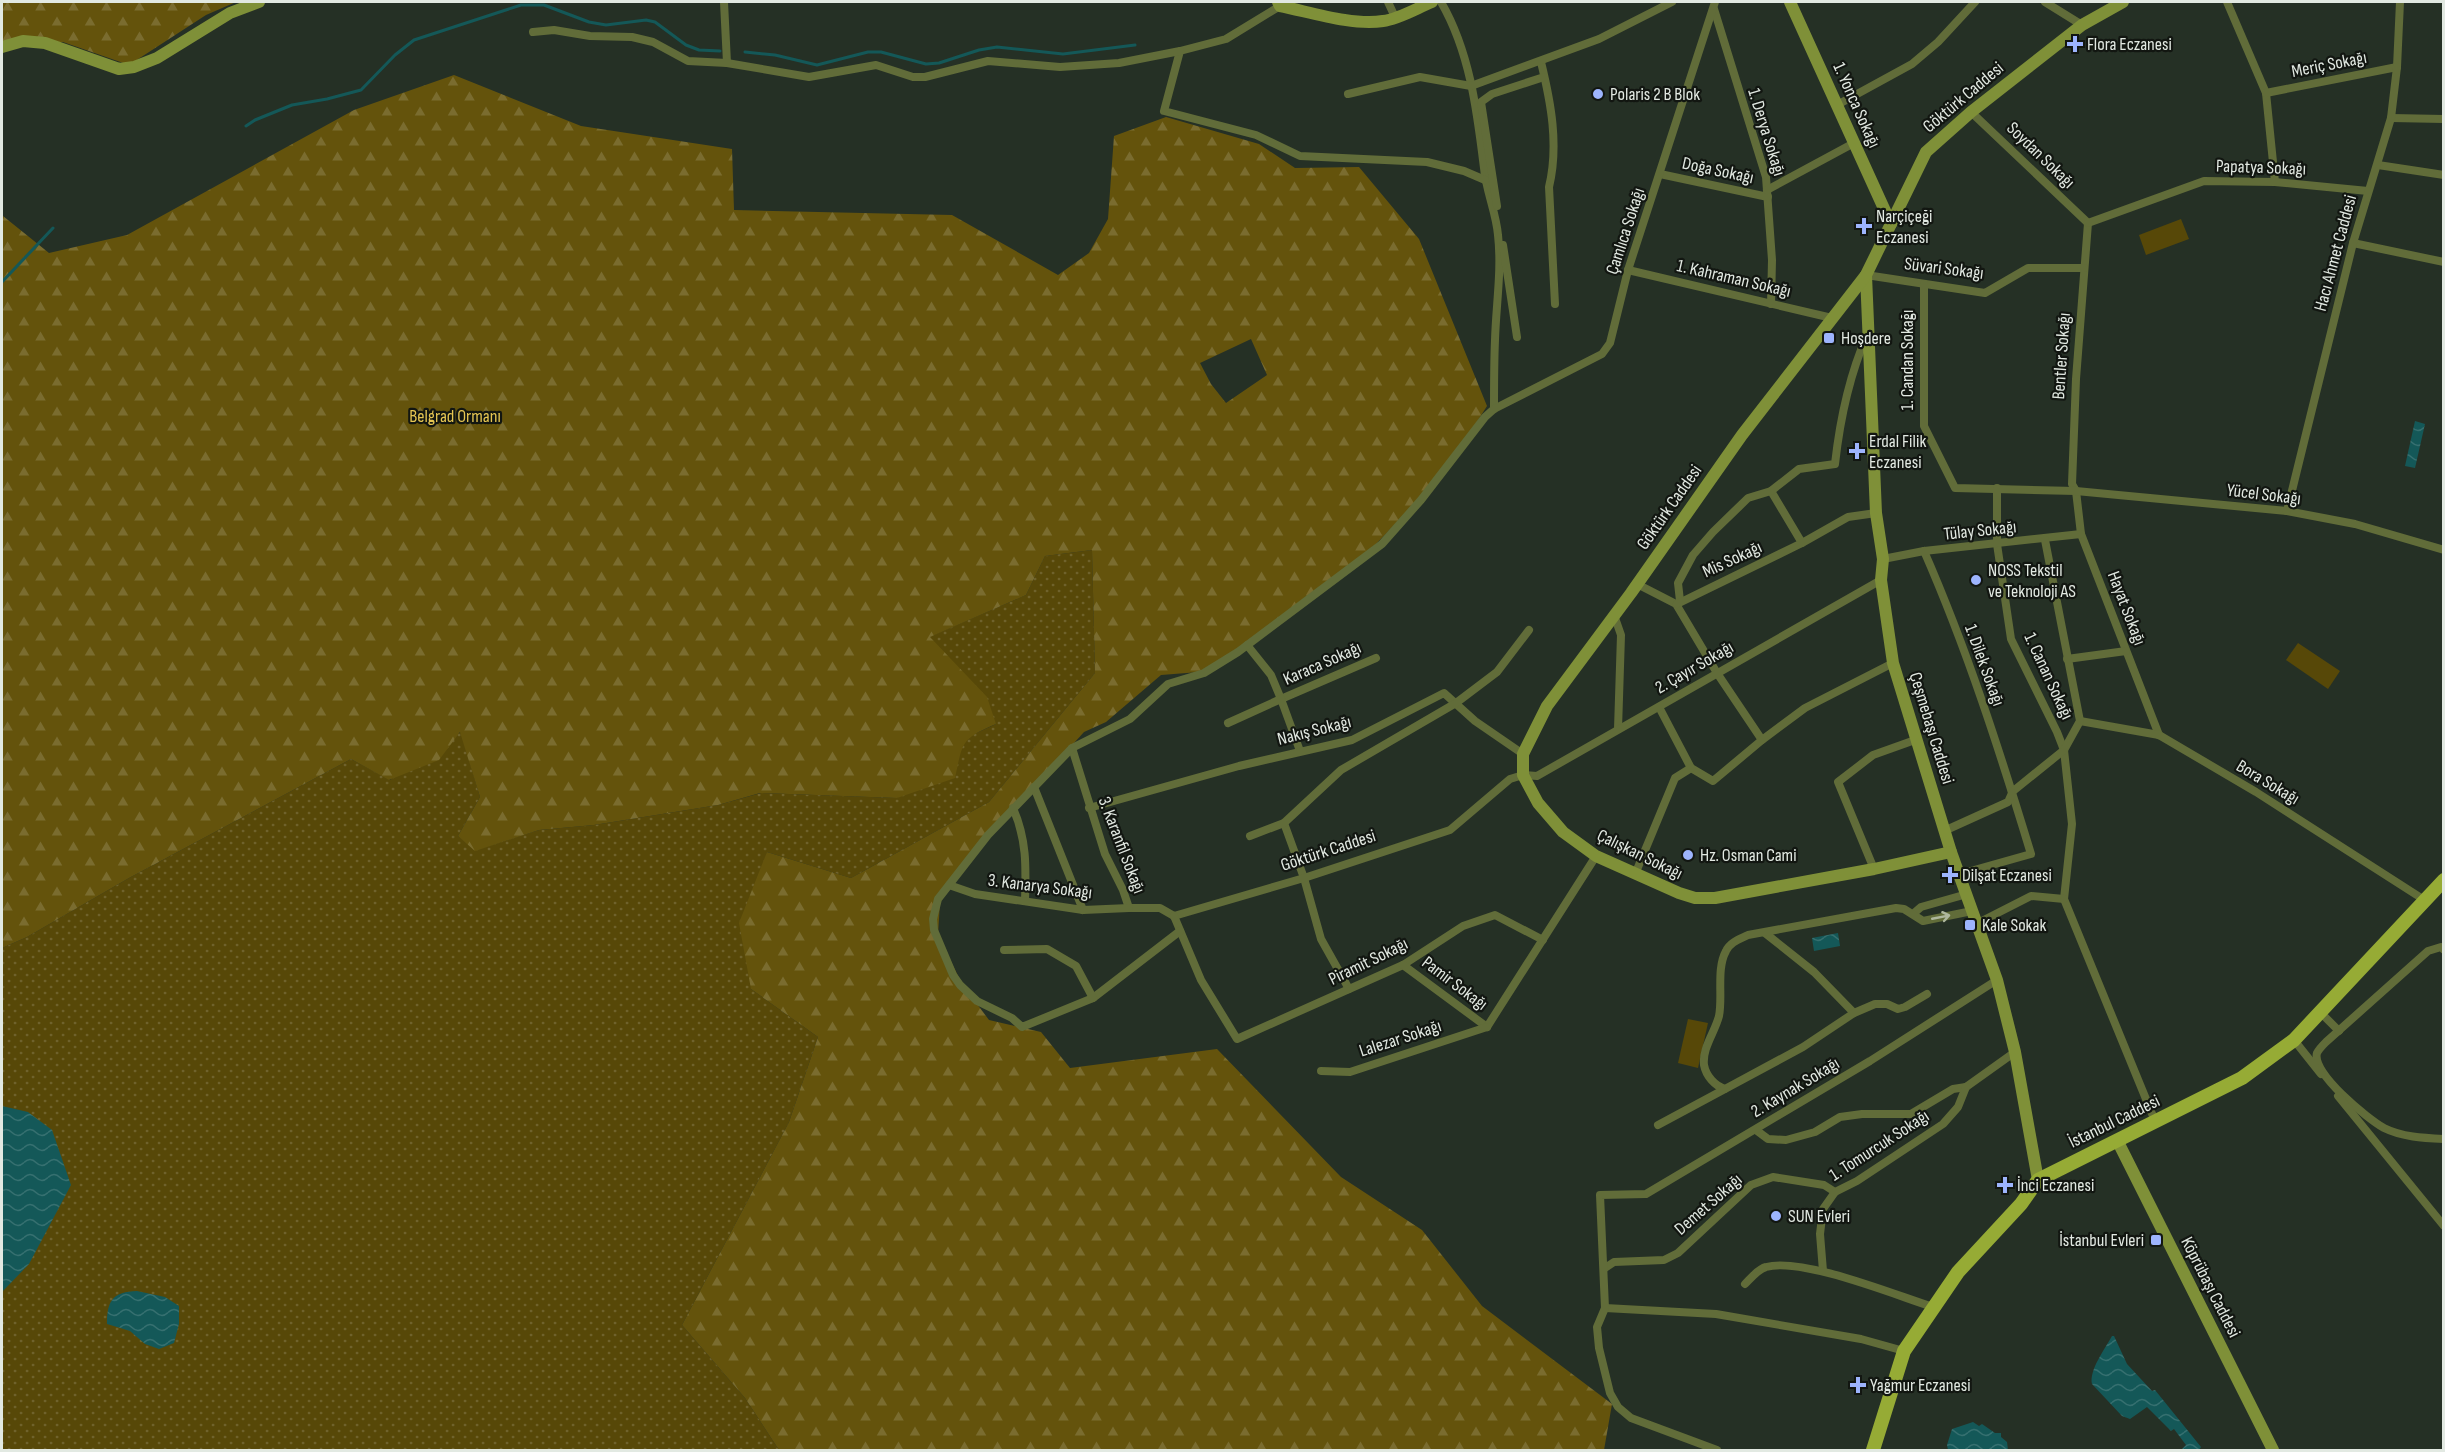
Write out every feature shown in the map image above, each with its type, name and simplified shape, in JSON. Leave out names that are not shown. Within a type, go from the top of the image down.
[{"type":"main road","points":[[2,46],[23,41],[45,43],[119,69],[134,67],[157,58],[230,13],[259,2]]},
{"type":"main road","points":[[1279,4],[1360,21],[1383,21],[1432,2]]},
{"type":"main road","name":"1. Yonca Sokağı","points":[[1790,2],[1891,224]]},
{"type":"main road","name":"Göktürk Caddesi","points":[[1523,775],[1523,754],[1547,706],[1638,584],[1742,435],[1866,274],[1926,152],[1971,112],[2082,25],[2123,2]]},
{"type":"main road","name":"Çeşmebaşı Caddesi","points":[[1866,274],[1876,513],[1883,559],[1881,580],[1893,663],[1944,831],[1997,980],[2015,1052],[2038,1180]]},
{"type":"main road","name":"Çalışkan Sokağı","points":[[1523,775],[1538,803],[1563,832],[1596,856],[1695,898],[1715,898],[1874,869],[1951,852]]},
{"type":"main road","name":"İstanbul Caddesi","points":[[1873,1450],[1904,1351],[1958,1272],[2021,1204],[2038,1180],[2242,1078],[2294,1040],[2444,880]]},
{"type":"main road","name":"Köprübaşı Caddesi","points":[[2117,1140],[2273,1450]]},
{"type":"street","points":[[724,2],[727,63]]},
{"type":"street","points":[[1388,2],[1395,17]]},
{"type":"street","points":[[1174,916],[1180,931],[1093,998],[1022,1027],[1012,1018],[976,1001],[968,994],[952,975],[934,930],[934,909],[938,899],[988,835],[1072,748],[1130,719],[1168,684],[1204,673],[1247,645],[1382,544],[1421,500],[1485,417],[1494,409],[1499,274],[1498,235],[1485,180],[1472,86],[1457,32],[1441,2]]},
{"type":"street","points":[[1348,94],[1420,77],[1472,86],[1599,39],[1672,2]]},
{"type":"street","points":[[1837,105],[1912,64],[1938,42],[1975,2]]},
{"type":"street","points":[[2045,2],[2082,25]]},
{"type":"street","points":[[2227,2],[2266,93],[2275,182]]},
{"type":"street","name":"Hacı Ahmet Caddesi","points":[[2287,512],[2353,243],[2391,118],[2397,68],[2400,2]]},
{"type":"street","points":[[533,32],[554,30],[590,36],[632,37],[653,42],[687,61],[727,63],[809,77],[876,65],[913,77],[925,77],[988,62],[1060,67],[1119,63],[1180,51],[1226,39],[1279,4]]},
{"type":"street","name":"Çamlıca Sokağı","points":[[1494,409],[1602,354],[1610,343],[1628,270],[1714,5]]},
{"type":"street","name":"1. Derya Sokağı","points":[[1714,5],[1766,177],[1772,260],[1771,304]]},
{"type":"street","points":[[1180,51],[1164,111],[1256,135],[1300,156],[1427,162],[1464,171],[1485,180]]},
{"type":"street","points":[[1540,62],[1555,134],[1549,187],[1555,304]]},
{"type":"street","name":"Meriç Sokağı","points":[[2266,93],[2397,68]]},
{"type":"street","points":[[1517,337],[1482,102],[1492,94],[1544,77]]},
{"type":"street","name":"Soydan Sokağı","points":[[1971,112],[2088,223]]},
{"type":"street","points":[[2391,118],[2444,119]]},
{"type":"street","points":[[1767,194],[1854,143]]},
{"type":"street","points":[[2378,165],[2444,175]]},
{"type":"street","name":"Doğa Sokağı","points":[[1660,174],[1767,194]]},
{"type":"street","name":"Papatya Sokağı","points":[[2088,223],[2204,181],[2275,182],[2368,191]]},
{"type":"street","name":"Bentler Sokağı","points":[[2076,491],[2072,484],[2088,223]]},
{"type":"street","points":[[2353,243],[2444,262]]},
{"type":"street","name":"Süvari Sokağı","points":[[1866,274],[1985,293],[2028,268],[2084,268]]},
{"type":"street","name":"1. Kahraman Sokağı","points":[[1628,270],[1832,318]]},
{"type":"street","name":"1. Candan Sokağı","points":[[1924,284],[1924,426],[1955,488],[2076,491]]},
{"type":"street","points":[[1762,740],[1717,673],[1678,603],[1678,583],[1693,555],[1748,498],[1771,491],[1799,469],[1835,464],[1840,422],[1855,361],[1869,330]]},
{"type":"street","name":"1. Canan Sokağı","points":[[1997,488],[1997,544],[2011,639],[2064,750],[2072,824],[2064,899]]},
{"type":"street","points":[[1771,491],[1802,543]]},
{"type":"street","name":"Yücel Sokağı","points":[[2076,491],[2287,512],[2355,524],[2444,550]]},
{"type":"street","name":"Hayat Sokağı","points":[[2076,491],[2080,534],[2159,735]]},
{"type":"street","name":"Mis Sokağı","points":[[1678,603],[1802,543],[1848,517],[1876,513]]},
{"type":"street","name":"Tülay Sokağı","points":[[1883,559],[1924,551],[2044,540],[2080,534]]},
{"type":"street","points":[[1944,831],[2008,802],[2012,792],[2064,750],[2080,721],[2044,540]]},
{"type":"street","name":"1. Dilek Sokağı","points":[[1924,551],[1968,664],[2031,854],[1960,874]]},
{"type":"street","name":"2. Çayır Sokağı","points":[[1523,775],[1537,776],[1881,580]]},
{"type":"street","points":[[1638,584],[1678,603]]},
{"type":"street","points":[[1614,615],[1621,635],[1618,729]]},
{"type":"street","points":[[1250,836],[1284,823],[1341,770],[1456,703],[1497,672],[1529,630]]},
{"type":"street","points":[[1247,645],[1271,675],[1300,751]]},
{"type":"street","points":[[2067,659],[2126,651]]},
{"type":"street","name":"Karaca Sokağı","points":[[1228,723],[1376,657]]},
{"type":"street","points":[[1659,707],[1691,768],[1713,781],[1805,708],[1893,663]]},
{"type":"street","name":"Nakış Sokağı","points":[[1089,808],[1300,751],[1352,740],[1444,693],[1456,703]]},
{"type":"street","points":[[1456,703],[1475,721],[1523,754]]},
{"type":"street","name":"Bora Sokağı","points":[[2080,721],[2159,735],[2256,792],[2426,901]]},
{"type":"street","points":[[1874,869],[1838,782],[1873,755],[1915,740]]},
{"type":"street","name":"3. Karanfil Sokağı","points":[[1072,748],[1105,854],[1123,890],[1129,908],[1160,908],[1174,916]]},
{"type":"street","points":[[1636,872],[1675,778],[1691,768]]},
{"type":"street","name":"Göktürk Caddesi","points":[[1174,916],[1304,878],[1450,830],[1510,779],[1523,775]]},
{"type":"street","points":[[1034,786],[1083,909]]},
{"type":"street","points":[[1013,808],[1026,848],[1025,901]]},
{"type":"street","points":[[1284,823],[1304,878],[1322,939],[1349,989]]},
{"type":"street","points":[[1487,1027],[1596,856]]},
{"type":"street","name":"3. Kanarya Sokağı","points":[[949,885],[975,894],[1083,909],[1129,908]]},
{"type":"street","points":[[1913,914],[1921,907],[1967,894]]},
{"type":"street","points":[[1977,924],[2031,896],[2064,899],[2155,1122]]},
{"type":"street","points":[[1725,1089],[1714,1083],[1704,1065],[1706,1051],[1719,1016],[1720,979],[1725,951],[1734,941],[1748,935],[1896,908],[1913,914],[1917,919],[1923,921],[1972,911]]},
{"type":"street","name":"Piramit Sokağı","points":[[1180,931],[1201,980],[1237,1039],[1403,965],[1462,926],[1495,915],[1543,940]]},
{"type":"street","points":[[1765,933],[1814,972],[1854,1013]]},
{"type":"street","points":[[2444,950],[2441,947],[2434,947],[2428,951],[2318,1051],[2317,1057],[2322,1070],[2358,1111],[2385,1128],[2410,1137],[2444,1139]]},
{"type":"street","points":[[1004,950],[1047,949],[1076,966],[1093,998]]},
{"type":"street","name":"Pamir Sokağı","points":[[1403,965],[1487,1027]]},
{"type":"street","name":"2. Kaynak Sokağı","points":[[1605,1268],[1600,1195],[1646,1194],[1870,1061],[1997,980]]},
{"type":"street","points":[[1658,1125],[1803,1047],[1854,1013],[1875,1004],[1887,1004],[1894,1008],[1905,1007],[1927,994]]},
{"type":"street","points":[[2320,1012],[2339,1031]]},
{"type":"street","name":"Lalezar Sokağı","points":[[1321,1071],[1350,1072],[1487,1027]]},
{"type":"street","points":[[2294,1040],[2444,1226]]},
{"type":"street","points":[[1756,1130],[1768,1139],[1786,1140],[1815,1132],[1840,1118],[1862,1114],[1911,1114],[1953,1089],[1966,1087],[2015,1052]]},
{"type":"street","name":"1. Tomurcuk Sokağı","points":[[1822,1271],[1820,1234],[1823,1209],[1835,1192],[1866,1176],[1943,1124],[1958,1107],[1966,1087]]},
{"type":"street","name":"Demet Sokağı","points":[[1605,1268],[1614,1262],[1664,1260],[1678,1253],[1751,1185],[1773,1177],[1824,1185],[1835,1192]]},
{"type":"street","points":[[1745,1284],[1763,1268],[1777,1264],[1822,1271],[1933,1307]]},
{"type":"street","points":[[1605,1268],[1605,1308],[1597,1327],[1599,1348],[1610,1393],[1618,1407],[1631,1418],[1717,1450]]},
{"type":"street","points":[[1605,1308],[1716,1314],[1861,1338],[1904,1351]]},
{"type":"shaded area","points":[[2181,219],[2189,239],[2146,255],[2139,235]]},
{"type":"shaded area","points":[[1092,550],[1095,673],[989,802],[851,878],[767,852],[751,989],[818,1037],[789,1122],[682,1325],[745,1398],[779,1450],[2,1450],[2,948],[27,937],[129,878],[351,759],[390,780],[461,732],[480,797],[458,836],[476,850],[539,830],[594,825],[718,805],[761,793],[897,798],[972,735],[996,724],[929,637],[1026,595],[1045,556]]},
{"type":"shaded area","points":[[2298,643],[2340,671],[2328,689],[2286,660]]},
{"type":"shaded area","points":[[1688,1019],[1708,1023],[1698,1068],[1678,1063]]},
{"type":"green space","points":[[2,2],[236,2],[206,15],[129,65],[63,42],[2,46]]},
{"type":"green space","name":"Belgrad Ormanı","points":[[2,46],[3,216],[49,253],[127,235],[354,110],[454,75],[581,126],[732,149],[734,210],[952,215],[1058,275],[1089,253],[1108,219],[1114,136],[1166,117],[1259,144],[1295,168],[1359,167],[1419,239],[1487,406],[1445,472],[1376,544],[1258,637],[1199,672],[1161,675],[1106,722],[1084,732],[992,833],[940,902],[938,935],[962,984],[989,1020],[1041,1032],[1070,1068],[1217,1049],[1341,1177],[1422,1230],[1482,1306],[1612,1404],[1604,1450],[779,1450],[745,1398],[682,1325],[789,1122],[818,1037],[751,989],[739,923],[767,852],[851,878],[989,802],[1095,673],[1092,550],[1045,556],[1026,595],[930,637],[987,697],[996,724],[976,734],[965,743],[955,778],[897,798],[760,793],[718,805],[594,825],[539,830],[475,851],[458,836],[480,797],[460,732],[439,760],[389,780],[351,759],[129,878],[27,937],[2,948]],"holes":[[[1251,339],[1267,375],[1226,403],[1211,384],[1200,363]]]},
{"type":"water","points":[[2415,421],[2425,424],[2415,468],[2405,466]]},
{"type":"water","points":[[1838,933],[1840,946],[1814,951],[1812,938]]},
{"type":"water","points":[[2,1106],[28,1112],[52,1130],[71,1185],[29,1264],[2,1292]]},
{"type":"water","points":[[137,1291],[165,1297],[179,1306],[179,1324],[174,1343],[159,1349],[145,1344],[130,1331],[107,1324],[108,1309],[113,1299],[122,1293]]},
{"type":"water","points":[[2112,1336],[2127,1364],[2152,1391],[2155,1390],[2201,1447],[2199,1450],[2181,1450],[2186,1445],[2174,1429],[2171,1431],[2147,1407],[2130,1419],[2122,1416],[2092,1384],[2095,1366]]},
{"type":"water","points":[[1973,1422],[1979,1426],[1982,1424],[1995,1433],[2001,1433],[2001,1437],[2007,1442],[2008,1450],[1948,1450],[1947,1445],[1952,1429]]},
{"type":"waterway","points":[[246,126],[292,105],[361,90],[395,55],[414,40],[521,5],[544,5],[589,22],[606,25],[646,20],[655,22],[686,45],[699,50],[720,51]]},
{"type":"waterway","points":[[745,52],[775,55],[817,65],[868,52],[881,52],[926,64],[939,63],[979,50],[997,47],[1063,54],[1135,45]]},
{"type":"waterway","points":[[2,282],[53,228]]},
{"type":"place","name":"Flora Eczanesi","points":[[2075,44]]},
{"type":"place","name":"Polaris 2 B Blok","points":[[1598,94]]},
{"type":"place","name":"Narçiçeği Eczanesi","points":[[1864,226]]},
{"type":"place","name":"Hoşdere","points":[[1829,338]]},
{"type":"place","name":"Erdal Filik Eczanesi","points":[[1857,451]]},
{"type":"place","name":"NOSS Tekstil ve Teknoloji AS","points":[[1976,580]]},
{"type":"place","name":"Hz. Osman Cami","points":[[1688,855]]},
{"type":"place","name":"Dilşat Eczanesi","points":[[1950,875]]},
{"type":"place","name":"Kale Sokak","points":[[1970,925]]},
{"type":"place","name":"İnci Eczanesi","points":[[2005,1185]]},
{"type":"place","name":"SUN Evleri","points":[[1776,1216]]},
{"type":"place","name":"İstanbul Evleri","points":[[2156,1240]]},
{"type":"place","name":"Yağmur Eczanesi","points":[[1858,1385]]}]
